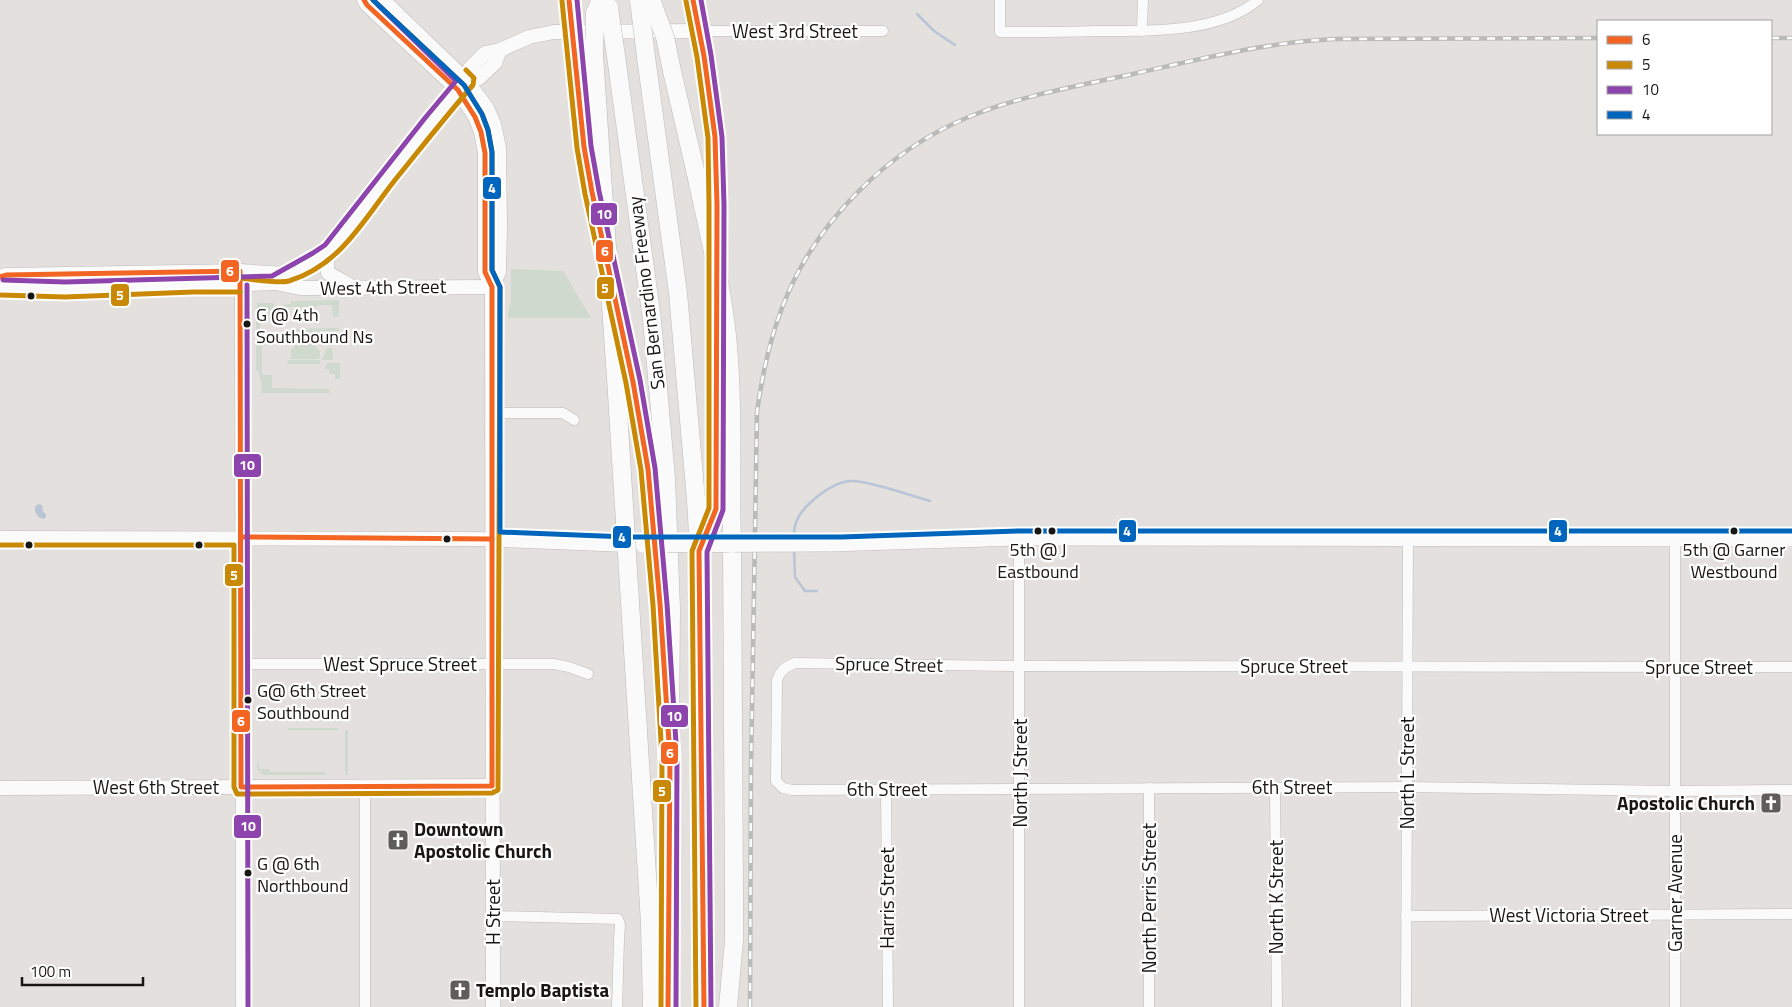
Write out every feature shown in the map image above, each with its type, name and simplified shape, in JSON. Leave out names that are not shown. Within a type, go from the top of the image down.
[{"type":"highway","points":[[569,0],[583,138],[592,192],[633,382],[648,469],[670,758]]},
{"type":"highway","name":"San Bernardino Freeway","points":[[639,0],[678,293],[696,500],[699,551],[704,1007]]},
{"type":"highway","points":[[651,0],[665,37],[696,174],[716,266],[728,347],[734,679],[734,940],[728,1007]]},
{"type":"highway","points":[[693,0],[704,56],[715,137],[717,205],[716,509],[699,551]]},
{"type":"highway","points":[[603,5],[594,55],[598,132],[634,545],[652,1007]]},
{"type":"highway","name":"San Bernardino Freeway","points":[[603,5],[616,56],[652,320],[666,478],[671,608],[668,1007]]},
{"type":"main road","points":[[364,0],[367,5],[463,85]]},
{"type":"main road","points":[[383,0],[463,85]]},
{"type":"main road","name":"West 3rd Street","points":[[275,283],[286,274],[314,262],[328,252],[347,233],[372,197],[463,85],[478,78],[495,63],[500,50],[529,37],[554,32],[699,31]]},
{"type":"main road","name":"H Street","points":[[463,85],[481,132],[485,153],[485,272],[492,287],[493,1007]]},
{"type":"main road","points":[[328,252],[328,273],[354,288]]},
{"type":"main road","points":[[0,277],[6,275],[240,270]]},
{"type":"main road","name":"West 3rd Street","points":[[240,270],[286,274]]},
{"type":"main road","points":[[0,287],[4,289],[65,290],[193,284],[240,285],[275,283]]},
{"type":"main road","name":"West 4th Street","points":[[275,283],[300,288],[492,287]]},
{"type":"main road","points":[[0,538],[492,539],[634,545],[830,544],[1019,538],[1792,538]]},
{"type":"main road","name":"West 6th Street","points":[[0,788],[492,786]]},
{"type":"street","points":[[1000,0],[1000,32],[1171,30],[1235,15],[1258,0]]},
{"type":"street","points":[[1142,31],[1143,0]]},
{"type":"street","name":"West 3rd Street","points":[[699,31],[883,31]]},
{"type":"street","points":[[240,270],[240,1007]]},
{"type":"street","points":[[492,413],[564,413],[574,420]]},
{"type":"street","name":"North J Street","points":[[1019,538],[1019,1007]]},
{"type":"street","name":"North L Street","points":[[1406,1007],[1408,538]]},
{"type":"street","name":"Garner Avenue","points":[[1675,538],[1675,1007]]},
{"type":"street","name":"Spruce Street","points":[[792,790],[783,788],[776,781],[777,680],[780,672],[795,662],[1019,666],[1792,667]]},
{"type":"street","name":"West Spruce Street","points":[[240,664],[554,664],[588,674]]},
{"type":"street","points":[[365,1007],[366,786]]},
{"type":"street","name":"6th Street","points":[[792,790],[1407,787],[1675,791],[1792,790]]},
{"type":"street","name":"North Perris Street","points":[[1149,788],[1149,1007]]},
{"type":"street","name":"North K Street","points":[[1276,788],[1277,1007]]},
{"type":"street","name":"Harris Street","points":[[886,789],[888,1007]]},
{"type":"street","name":"West Victoria Street","points":[[1406,916],[1792,914]]},
{"type":"street","points":[[493,916],[618,919],[620,934],[617,1007]]},
{"type":"shaded area","points":[[511,269],[563,271],[591,318],[508,318],[511,303]]},
{"type":"shaded area","points":[[339,300],[339,317],[333,317],[332,305],[283,307],[283,305],[291,304],[291,301]]},
{"type":"shaded area","points":[[258,303],[274,303],[270,319],[261,319],[260,321],[262,375],[272,375],[272,388],[329,389],[330,393],[261,393],[262,385],[259,372],[256,370],[256,310]]},
{"type":"shaded area","points":[[339,328],[339,331],[320,331],[320,333],[291,333],[291,329]]},
{"type":"shaded area","points":[[322,333],[332,333],[332,346],[327,346]]},
{"type":"shaded area","points":[[292,335],[319,335],[320,342],[316,347],[320,351],[319,359],[292,359],[291,349],[295,346],[291,344]]},
{"type":"shaded area","points":[[327,348],[332,348],[333,360],[322,360]]},
{"type":"shaded area","points":[[289,360],[320,360],[320,364],[286,364]]},
{"type":"shaded area","points":[[327,363],[340,363],[340,379],[335,379],[335,374],[329,374],[329,369],[325,369]]},
{"type":"shaded area","points":[[288,728],[338,728],[339,730],[288,730]]},
{"type":"shaded area","points":[[345,730],[348,730],[348,775],[345,775]]},
{"type":"shaded area","points":[[257,762],[259,763],[259,769],[270,769],[270,772],[325,772],[327,775],[263,775],[257,769]]},
{"type":"water","points":[[38,504],[42,505],[43,512],[46,514],[44,519],[40,518],[36,513],[35,507]]},
{"type":"waterway","points":[[917,14],[934,31],[955,45]]},
{"type":"waterway","points":[[794,539],[796,523],[803,510],[820,495],[840,483],[859,481],[930,501]]},
{"type":"waterway","points":[[794,550],[795,577],[805,591],[817,591]]},
{"type":"railway","points":[[750,1007],[751,769],[757,412],[766,359],[782,308],[796,277],[813,247],[834,219],[857,193],[883,169],[911,148],[940,131],[971,116],[1011,102],[1051,92],[1234,52],[1310,41],[1335,39],[1597,38]]},
{"type":"railway","points":[[1772,38],[1792,38]]},
{"type":"transit line","name":"6","points":[[0,277],[6,275],[240,271],[241,787],[492,786],[492,287],[485,272],[485,153],[481,132],[475,117],[458,90],[367,5],[364,0]]},
{"type":"transit line","name":"5","points":[[0,545],[234,545],[234,787],[237,794],[492,793],[498,790],[500,287],[492,270],[492,152],[488,130],[482,114],[464,85],[373,0]]},
{"type":"transit line","name":"4","points":[[373,0],[464,85],[482,114],[488,130],[492,152],[492,270],[500,287],[500,532],[627,537],[841,537],[1019,531],[1792,531]]},
{"type":"transit line","name":"6","points":[[569,0],[584,147],[633,382],[648,469],[660,604],[670,758],[668,1007]]},
{"type":"transit line","name":"10","points":[[577,0],[591,146],[640,380],[655,468],[667,604],[677,758],[676,1007]]},
{"type":"transit line","name":"6","points":[[693,0],[704,56],[715,137],[717,205],[716,509],[699,551],[704,1007]]},
{"type":"transit line","name":"10","points":[[701,0],[711,55],[722,137],[724,205],[723,510],[707,552],[711,1007]]},
{"type":"transit line","name":"5","points":[[562,1],[577,148],[585,194],[626,383],[641,470],[653,605],[662,758],[661,1007]]},
{"type":"transit line","name":"5","points":[[686,1],[697,57],[708,138],[709,205],[709,508],[692,551],[696,1007]]},
{"type":"transit line","name":"10","points":[[3,280],[65,282],[272,276],[325,245],[456,81],[378,5]]},
{"type":"transit line","name":"5","points":[[240,278],[272,282],[289,281],[307,274],[337,252],[362,225],[395,180],[473,85],[474,78],[466,70]]},
{"type":"transit line","name":"10","points":[[247,285],[248,1007]]},
{"type":"transit line","name":"5","points":[[0,295],[65,297],[240,292]]},
{"type":"transit line","name":"6","points":[[241,537],[492,539]]},
{"type":"place","name":"G @ 4th Southbound Ns","points":[[247,324]]},
{"type":"place","name":"5th @ J Eastbound","points":[[1038,531]]},
{"type":"place","name":"5th @ Garner Westbound","points":[[1734,531]]},
{"type":"place","name":"G@ 6th Street Southbound","points":[[248,700]]},
{"type":"place","name":"Apostolic Church","points":[[1771,803]]},
{"type":"place","name":"Downtown Apostolic Church","points":[[398,840]]},
{"type":"place","name":"G @ 6th Northbound","points":[[248,873]]},
{"type":"place","name":"Templo Baptista","points":[[460,990]]}]
